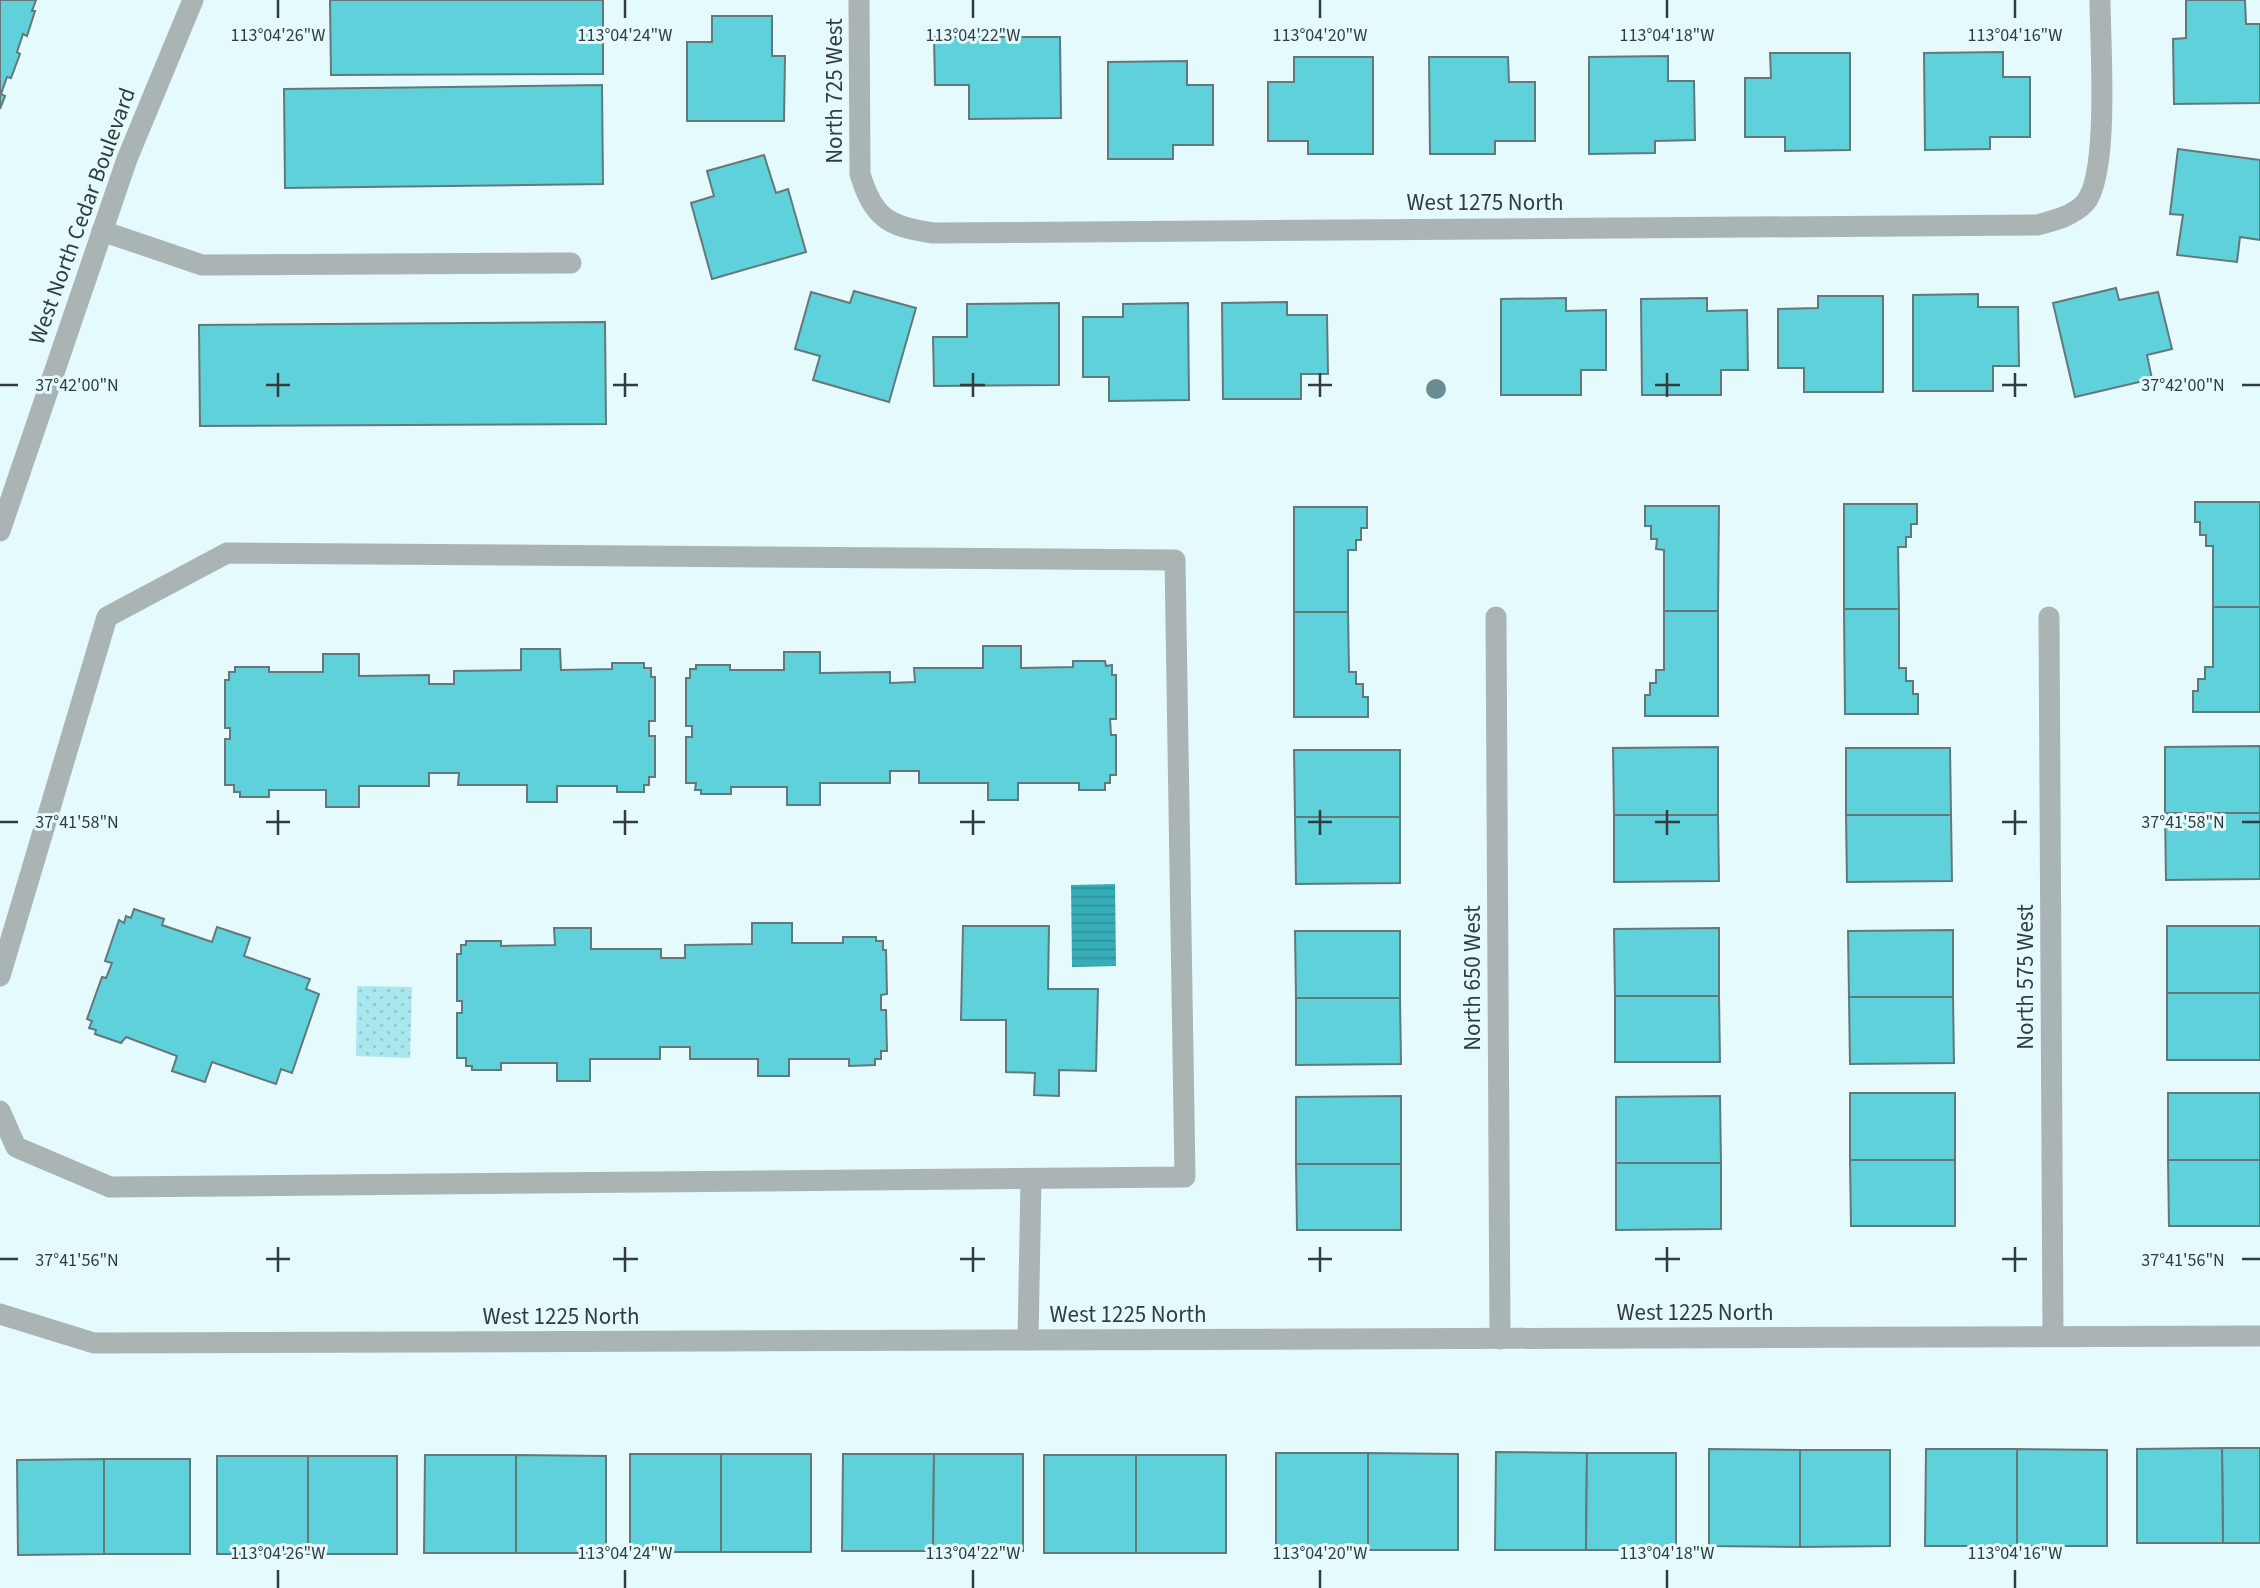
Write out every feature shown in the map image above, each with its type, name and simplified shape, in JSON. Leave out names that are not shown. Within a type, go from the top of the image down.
[{"type":"street","name":"West North Cedar Boulevard","points":[[0,531],[127,159],[193,0]]},
{"type":"street","name":"North 725 West","points":[[859,0],[860,174],[867,199],[883,218]]},
{"type":"street","name":"West 1275 North","points":[[883,218],[905,229],[933,233],[2036,225],[2060,219],[2085,204],[2096,182],[2101,155],[2100,0]]},
{"type":"street","points":[[102,231],[202,265],[571,263]]},
{"type":"street","points":[[0,976],[107,617],[227,553],[1175,560],[1185,1177],[110,1187],[16,1147],[0,1111]]},
{"type":"street","name":"North 650 West","points":[[1496,617],[1500,1339]]},
{"type":"street","name":"North 575 West","points":[[2049,617],[2053,1336]]},
{"type":"street","points":[[1028,1340],[1031,1180]]},
{"type":"street","name":"West 1225 North","points":[[0,1314],[94,1343],[2260,1336]]},
{"type":"shaded area","points":[[1115,884],[1116,966],[1072,967],[1071,885]]},
{"type":"shaded area","points":[[357,986],[412,987],[410,1058],[356,1056]]},
{"type":"building","points":[[0,0],[36,0],[27,36],[23,34],[17,52],[20,54],[11,78],[7,77],[1,94],[5,96],[0,109]]},
{"type":"building","points":[[330,0],[603,0],[603,74],[331,75]]},
{"type":"building","points":[[2186,0],[2245,0],[2246,24],[2260,24],[2260,103],[2174,104],[2173,39],[2186,38]]},
{"type":"building","points":[[712,16],[772,16],[772,56],[785,56],[784,121],[687,121],[687,42],[712,42]]},
{"type":"building","points":[[934,37],[1060,37],[1061,118],[969,119],[969,85],[935,85]]},
{"type":"building","points":[[2003,52],[2003,77],[2030,77],[2030,137],[1990,137],[1990,149],[1925,150],[1924,53]]},
{"type":"building","points":[[1770,53],[1850,53],[1850,150],[1785,151],[1785,137],[1745,137],[1745,78],[1771,78]]},
{"type":"building","points":[[1668,56],[1668,81],[1694,81],[1695,140],[1655,141],[1655,153],[1589,154],[1589,57]]},
{"type":"building","points":[[1294,57],[1373,57],[1373,154],[1308,154],[1308,141],[1268,141],[1268,82],[1294,82]]},
{"type":"building","points":[[1429,57],[1508,57],[1509,82],[1535,82],[1535,141],[1495,141],[1495,154],[1430,154]]},
{"type":"building","points":[[1187,61],[1187,85],[1213,85],[1213,145],[1173,145],[1173,159],[1108,159],[1108,62]]},
{"type":"building","points":[[602,85],[603,184],[285,188],[284,89]]},
{"type":"building","points":[[2178,149],[2260,160],[2260,240],[2240,237],[2237,262],[2177,255],[2183,215],[2170,214]]},
{"type":"building","points":[[764,155],[776,193],[788,189],[806,252],[712,279],[691,203],[714,196],[707,171]]},
{"type":"building","points":[[2116,288],[2119,300],[2158,292],[2172,349],[2147,355],[2152,379],[2075,397],[2053,303]]},
{"type":"building","points":[[854,291],[916,308],[889,402],[813,380],[820,356],[795,349],[811,292],[850,303]]},
{"type":"building","points":[[1978,294],[1978,307],[2018,307],[2019,366],[1993,366],[1993,391],[1913,391],[1913,295]]},
{"type":"building","points":[[1818,296],[1883,296],[1883,392],[1804,392],[1804,368],[1778,368],[1778,309],[1818,308]]},
{"type":"building","points":[[1566,298],[1566,311],[1606,310],[1606,370],[1581,370],[1581,395],[1501,395],[1501,299]]},
{"type":"building","points":[[1707,298],[1707,311],[1747,310],[1748,370],[1721,370],[1721,395],[1642,395],[1641,299]]},
{"type":"building","points":[[1287,302],[1287,315],[1327,315],[1328,374],[1301,374],[1301,399],[1223,399],[1222,303]]},
{"type":"building","points":[[1059,303],[1059,385],[934,386],[933,337],[967,337],[967,304]]},
{"type":"building","points":[[1188,303],[1189,400],[1109,401],[1109,377],[1083,377],[1083,317],[1123,317],[1123,304]]},
{"type":"building","points":[[605,322],[606,424],[200,426],[199,325]]},
{"type":"building","points":[[2195,502],[2260,502],[2260,607],[2213,607],[2213,546],[2206,546],[2206,535],[2200,535],[2200,522],[2195,522]]},
{"type":"building","points":[[1844,504],[1917,504],[1917,524],[1911,524],[1911,537],[1906,537],[1906,547],[1898,547],[1899,609],[1844,609]]},
{"type":"building","points":[[1645,506],[1719,506],[1718,611],[1664,611],[1664,550],[1656,549],[1657,539],[1651,539],[1651,526],[1645,526]]},
{"type":"building","points":[[1294,507],[1367,507],[1367,528],[1361,528],[1361,540],[1356,540],[1356,550],[1348,550],[1348,612],[1294,612]]},
{"type":"building","points":[[2213,607],[2260,607],[2260,712],[2193,712],[2193,691],[2198,691],[2198,679],[2205,679],[2205,667],[2213,667]]},
{"type":"building","points":[[1844,609],[1899,609],[1899,668],[1906,668],[1906,681],[1913,681],[1913,694],[1918,694],[1918,714],[1845,714]]},
{"type":"building","points":[[1664,611],[1718,611],[1718,716],[1645,716],[1645,695],[1650,695],[1650,683],[1656,683],[1656,670],[1664,670]]},
{"type":"building","points":[[1294,612],[1348,612],[1349,672],[1356,672],[1356,684],[1363,684],[1363,697],[1368,697],[1368,717],[1294,717]]},
{"type":"building","points":[[983,646],[1021,646],[1021,668],[1073,667],[1073,661],[1105,661],[1106,666],[1112,665],[1112,675],[1116,675],[1116,719],[1110,719],[1111,735],[1116,735],[1116,775],[1110,775],[1110,783],[1105,783],[1105,790],[1079,790],[1079,783],[1018,783],[1018,800],[988,800],[988,783],[919,783],[919,771],[890,771],[890,783],[820,783],[820,805],[787,805],[787,787],[731,787],[731,794],[701,794],[701,790],[695,790],[696,783],[686,783],[686,737],[692,737],[692,726],[686,726],[686,678],[690,678],[690,669],[696,669],[696,665],[730,665],[730,670],[784,670],[784,652],[820,652],[820,673],[890,672],[890,683],[915,682],[914,668],[983,668]]},
{"type":"building","points":[[521,649],[560,649],[561,670],[612,669],[612,663],[644,663],[644,668],[651,668],[651,677],[655,677],[655,721],[649,721],[649,736],[655,736],[655,777],[649,777],[649,785],[644,785],[644,792],[617,792],[617,786],[557,786],[557,802],[527,802],[527,785],[458,785],[459,773],[429,773],[429,786],[359,786],[359,807],[326,807],[326,790],[269,790],[269,797],[240,797],[240,792],[234,792],[234,785],[225,785],[225,739],[230,739],[230,728],[225,728],[225,680],[229,680],[229,672],[235,672],[235,667],[269,667],[269,672],[323,672],[323,654],[359,654],[359,676],[429,675],[429,684],[454,684],[454,671],[521,670]]},
{"type":"building","points":[[2260,746],[2260,813],[2165,813],[2165,747]]},
{"type":"building","points":[[1718,747],[1718,815],[1614,815],[1613,748]]},
{"type":"building","points":[[1846,748],[1950,748],[1951,815],[1846,815]]},
{"type":"building","points":[[1294,750],[1400,750],[1400,817],[1295,817]]},
{"type":"building","points":[[2165,813],[2260,813],[2260,879],[2166,880]]},
{"type":"building","points":[[1614,815],[1718,815],[1719,881],[1614,882]]},
{"type":"building","points":[[1846,815],[1951,815],[1952,881],[1847,882]]},
{"type":"building","points":[[1295,817],[1400,817],[1400,883],[1296,884]]},
{"type":"building","points":[[134,909],[164,919],[162,925],[212,942],[217,927],[250,938],[244,956],[310,979],[306,989],[319,994],[292,1073],[281,1069],[276,1084],[212,1062],[205,1082],[172,1071],[177,1056],[126,1037],[121,1043],[95,1034],[96,1030],[89,1028],[92,1021],[87,1019],[102,977],[106,978],[112,963],[105,961],[119,920],[124,923],[126,916],[131,918]]},
{"type":"building","points":[[752,923],[792,923],[792,943],[843,943],[843,937],[876,937],[876,941],[883,941],[883,950],[886,950],[887,994],[881,995],[881,1010],[886,1010],[887,1051],[881,1051],[881,1059],[875,1059],[875,1065],[849,1066],[849,1059],[789,1059],[789,1076],[758,1076],[758,1059],[690,1059],[690,1047],[660,1047],[660,1059],[590,1059],[590,1081],[557,1081],[557,1063],[501,1063],[501,1070],[472,1070],[472,1066],[466,1066],[466,1058],[457,1058],[457,1013],[462,1013],[462,1001],[457,1001],[457,954],[461,954],[461,945],[466,945],[466,941],[501,941],[501,946],[555,945],[554,928],[591,928],[591,949],[661,949],[661,958],[685,958],[685,945],[752,944]]},
{"type":"building","points":[[963,926],[1049,926],[1048,989],[1098,989],[1096,1071],[1059,1070],[1059,1096],[1034,1095],[1035,1073],[1006,1072],[1006,1020],[961,1020]]},
{"type":"building","points":[[2167,926],[2260,926],[2260,993],[2167,993]]},
{"type":"building","points":[[1719,928],[1719,996],[1615,996],[1614,929]]},
{"type":"building","points":[[1953,930],[1953,997],[1849,997],[1848,931]]},
{"type":"building","points":[[1295,931],[1400,931],[1400,998],[1296,998]]},
{"type":"building","points":[[2167,993],[2260,993],[2260,1060],[2167,1060]]},
{"type":"building","points":[[1615,996],[1719,996],[1720,1062],[1615,1062]]},
{"type":"building","points":[[1849,997],[1953,997],[1954,1063],[1850,1064]]},
{"type":"building","points":[[1296,998],[1400,998],[1401,1064],[1296,1065]]},
{"type":"building","points":[[1850,1093],[1955,1093],[1955,1160],[1850,1160]]},
{"type":"building","points":[[2168,1093],[2260,1093],[2260,1160],[2168,1160]]},
{"type":"building","points":[[1401,1096],[1401,1164],[1296,1164],[1296,1097]]},
{"type":"building","points":[[1720,1096],[1721,1163],[1616,1163],[1616,1097]]},
{"type":"building","points":[[1850,1160],[1955,1160],[1955,1226],[1851,1226]]},
{"type":"building","points":[[2168,1160],[2260,1160],[2260,1226],[2169,1226]]},
{"type":"building","points":[[1616,1163],[1721,1163],[1721,1229],[1616,1230]]},
{"type":"building","points":[[1296,1164],[1401,1164],[1401,1230],[1297,1230]]},
{"type":"building","points":[[2222,1448],[2260,1448],[2260,1543],[2223,1543]]},
{"type":"building","points":[[2222,1448],[2223,1543],[2137,1543],[2137,1449]]},
{"type":"building","points":[[1709,1449],[1800,1450],[1800,1547],[1709,1546]]},
{"type":"building","points":[[1926,1449],[2017,1449],[2017,1546],[1925,1546]]},
{"type":"building","points":[[2017,1449],[2107,1450],[2107,1546],[2017,1546]]},
{"type":"building","points":[[1800,1450],[1890,1450],[1890,1546],[1800,1547]]},
{"type":"building","points":[[1496,1452],[1587,1453],[1586,1550],[1495,1550]]},
{"type":"building","points":[[1276,1453],[1368,1453],[1368,1550],[1276,1550]]},
{"type":"building","points":[[1368,1453],[1458,1454],[1458,1550],[1368,1550]]},
{"type":"building","points":[[1587,1453],[1676,1453],[1676,1550],[1586,1550]]},
{"type":"building","points":[[630,1454],[721,1454],[721,1552],[630,1552]]},
{"type":"building","points":[[721,1454],[811,1454],[811,1552],[721,1552]]},
{"type":"building","points":[[843,1454],[934,1454],[933,1551],[842,1551]]},
{"type":"building","points":[[934,1454],[1023,1454],[1023,1551],[933,1551]]},
{"type":"building","points":[[425,1455],[516,1455],[516,1553],[424,1553]]},
{"type":"building","points":[[516,1455],[606,1456],[606,1553],[516,1553]]},
{"type":"building","points":[[1044,1455],[1136,1455],[1136,1553],[1044,1553]]},
{"type":"building","points":[[1136,1455],[1226,1455],[1226,1553],[1136,1553]]},
{"type":"building","points":[[217,1456],[308,1456],[308,1554],[217,1554]]},
{"type":"building","points":[[308,1456],[397,1456],[397,1554],[308,1554]]},
{"type":"building","points":[[104,1459],[190,1459],[190,1554],[104,1554]]},
{"type":"building","points":[[104,1459],[104,1554],[18,1555],[17,1460]]}]
